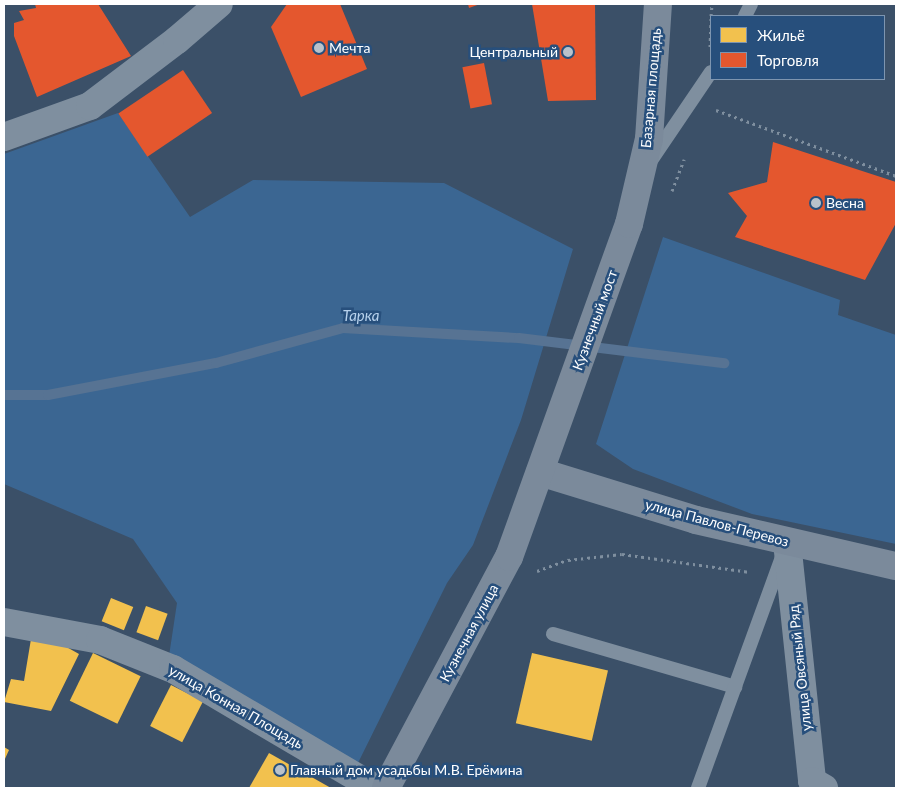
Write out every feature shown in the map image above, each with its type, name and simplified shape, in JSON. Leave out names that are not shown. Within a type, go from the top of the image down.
[{"type":"main road","name":"Базарная площадь","points":[[629,224],[643,172],[649,139],[658,4]]},
{"type":"main road","name":"Кузнечный мост","points":[[540,472],[629,224]]},
{"type":"main road","name":"улица Павлов-Перевоз","points":[[540,472],[696,520],[896,566]]},
{"type":"main road","name":"Кузнечная улица","points":[[386,788],[509,557],[540,472]]},
{"type":"street","points":[[4,138],[90,106],[219,4]]},
{"type":"street","name":"улица Овсяный Ряд","points":[[787,542],[812,781],[824,788]]},
{"type":"street","name":"улица Конная Площадь","points":[[4,622],[100,640],[173,669],[375,788]]},
{"type":"lane","points":[[643,172],[710,74]]},
{"type":"lane","points":[[698,788],[787,542]]},
{"type":"lane","points":[[552,634],[735,687]]},
{"type":"path","points":[[691,102],[896,176]]},
{"type":"path","points":[[532,572],[568,560],[622,554],[775,576]]},
{"type":"shaded area","points":[[118,113],[190,217],[253,180],[444,183],[573,249],[521,420],[473,545],[447,583],[357,765],[169,656],[177,603],[133,539],[4,484],[4,154]]},
{"type":"shaded area","points":[[663,237],[840,300],[838,315],[896,335],[896,544],[752,514],[633,469],[596,444]]},
{"type":"building: Жильё","points":[[111,598],[133,607],[124,630],[102,621]]},
{"type":"building: Жильё","points":[[146,606],[168,614],[158,640],[136,632]]},
{"type":"building: Жильё","points":[[31,639],[63,645],[79,654],[51,711],[4,702],[11,679],[24,681]]},
{"type":"building: Жильё","points":[[93,653],[141,676],[117,724],[70,701]]},
{"type":"building: Жильё","points":[[532,653],[608,671],[592,741],[516,723]]},
{"type":"building: Жильё","points":[[171,685],[203,701],[182,742],[150,726]]},
{"type":"building: Жильё","points":[[4,747],[9,750],[4,761]]},
{"type":"building: Жильё","name":"Главный дом усадьбы М.В. Ерёмина","points":[[269,753],[331,788],[249,788]]},
{"type":"building: Торговля","points":[[35,4],[98,4],[131,56],[37,97],[14,36],[14,23],[24,20],[19,11],[36,8]]},
{"type":"building: Торговля","name":"Мечта","points":[[287,4],[340,4],[367,69],[301,97],[271,27]]},
{"type":"building: Торговля","name":"Центральный","points":[[468,4],[480,4],[469,8]]},
{"type":"building: Торговля","name":"Центральный","points":[[532,4],[595,4],[596,100],[548,101]]},
{"type":"building: Торговля","points":[[484,63],[492,104],[470,108],[462,67]]},
{"type":"building: Торговля","points":[[183,70],[212,113],[147,157],[118,114]]},
{"type":"building: Торговля","name":"Весна","points":[[773,142],[896,182],[896,223],[865,280],[735,237],[747,216],[728,193],[767,182]]},
{"type":"waterway","name":"Тарка","points":[[4,395],[48,395],[216,363],[343,328],[519,338],[724,363]]},
{"type":"place","name":"Мечта","points":[[319,48]]},
{"type":"place","name":"Центральный","points":[[568,52]]},
{"type":"place","name":"Весна","points":[[816,203]]},
{"type":"place","name":"Главный дом усадьбы М.В. Ерёмина","points":[[280,770]]}]
